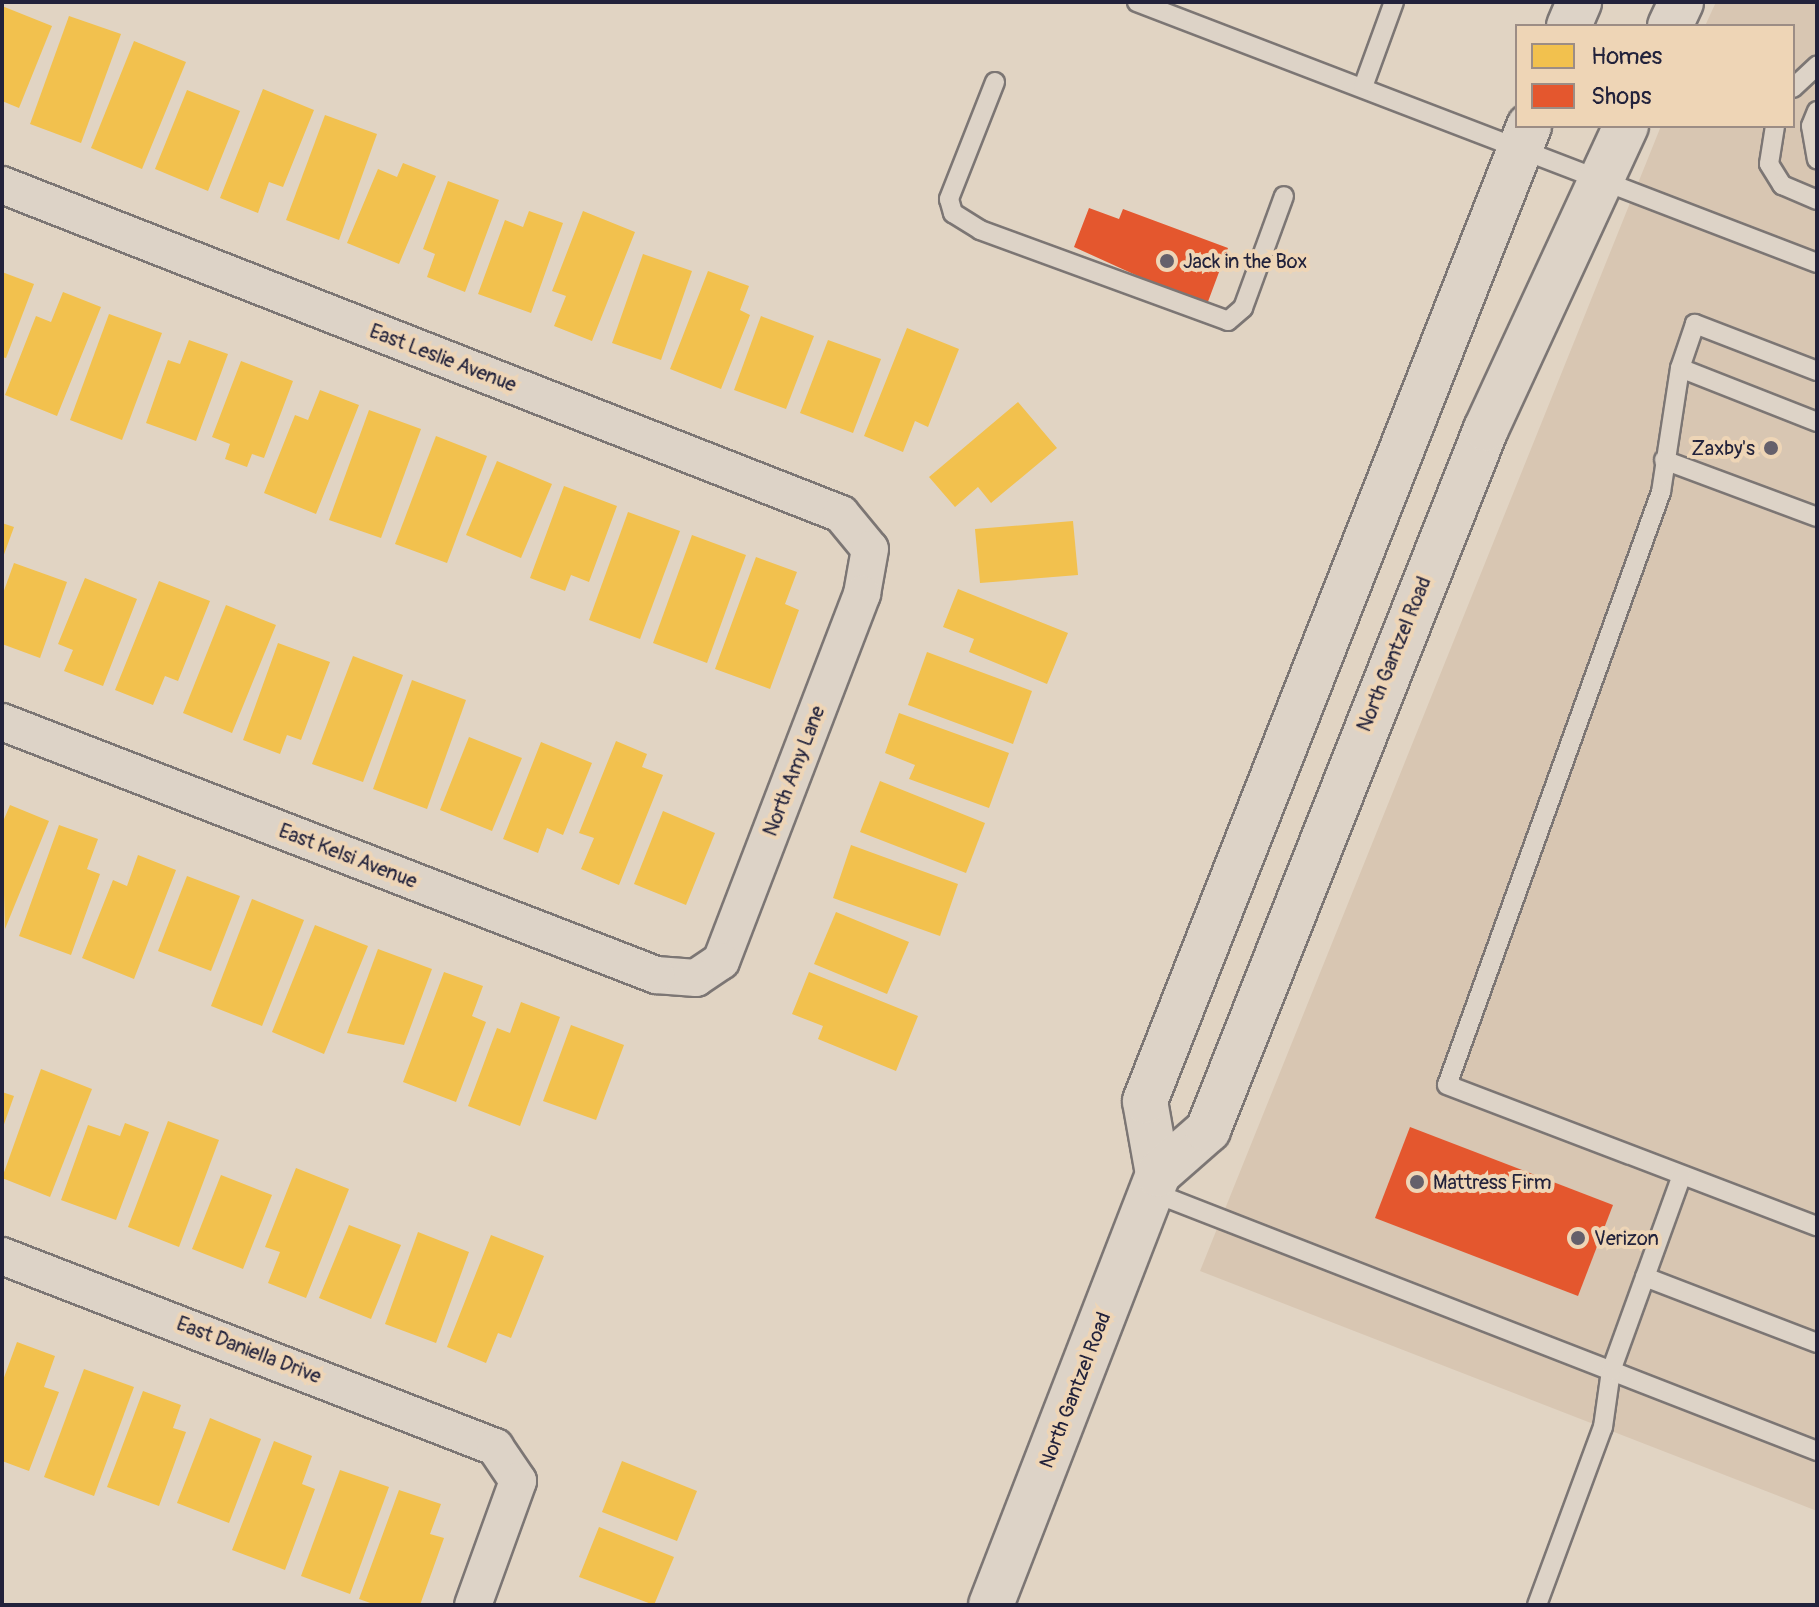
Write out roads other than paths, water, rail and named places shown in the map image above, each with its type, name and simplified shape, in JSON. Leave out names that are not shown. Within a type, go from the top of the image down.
[{"type":"main road","points":[[1570,24],[1579,2]]},
{"type":"main road","points":[[1671,24],[1681,2]]},
{"type":"main road","name":"North Gantzel Road","points":[[991,1605],[1155,1183],[1208,1130],[1486,429],[1625,128]]},
{"type":"main road","points":[[1155,1183],[1145,1101],[1525,136]]},
{"type":"street","name":"East Leslie Avenue","points":[[2,185],[841,514],[870,549]]},
{"type":"street","name":"North Amy Lane","points":[[696,978],[721,961],[862,594],[870,549]]},
{"type":"street","name":"East Kelsi Avenue","points":[[2,722],[656,975],[696,978]]},
{"type":"street","name":"East Daniella Drive","points":[[2,1256],[495,1447],[518,1481],[473,1605]]},
{"type":"lane","points":[[1137,2],[1363,87],[1525,136],[1601,181],[1817,263]]},
{"type":"lane","points":[[1363,87],[1394,2]]},
{"type":"lane","points":[[1795,86],[1817,66]]},
{"type":"lane","points":[[995,82],[949,199],[953,213],[980,230],[1228,321],[1243,308],[1284,196]]},
{"type":"lane","points":[[1817,111],[1811,126],[1817,159]]},
{"type":"lane","points":[[1775,128],[1769,164],[1782,185],[1817,200]]},
{"type":"lane","points":[[1817,371],[1695,324],[1680,368],[1661,492],[1447,1085],[1817,1226]]},
{"type":"lane","points":[[1680,368],[1817,422]]},
{"type":"lane","points":[[1664,460],[1817,517]]},
{"type":"lane","points":[[1537,1605],[1603,1427],[1611,1371],[1682,1175]]},
{"type":"lane","points":[[1155,1183],[1611,1371],[1817,1451]]},
{"type":"lane","points":[[1645,1277],[1817,1343]]},
{"type":"place","name":"Jack in the Box","points":[[1167,261]]},
{"type":"place","name":"Zaxby's","points":[[1771,448]]},
{"type":"place","name":"Mattress Firm","points":[[1417,1182]]},
{"type":"place","name":"Verizon","points":[[1578,1238]]}]
